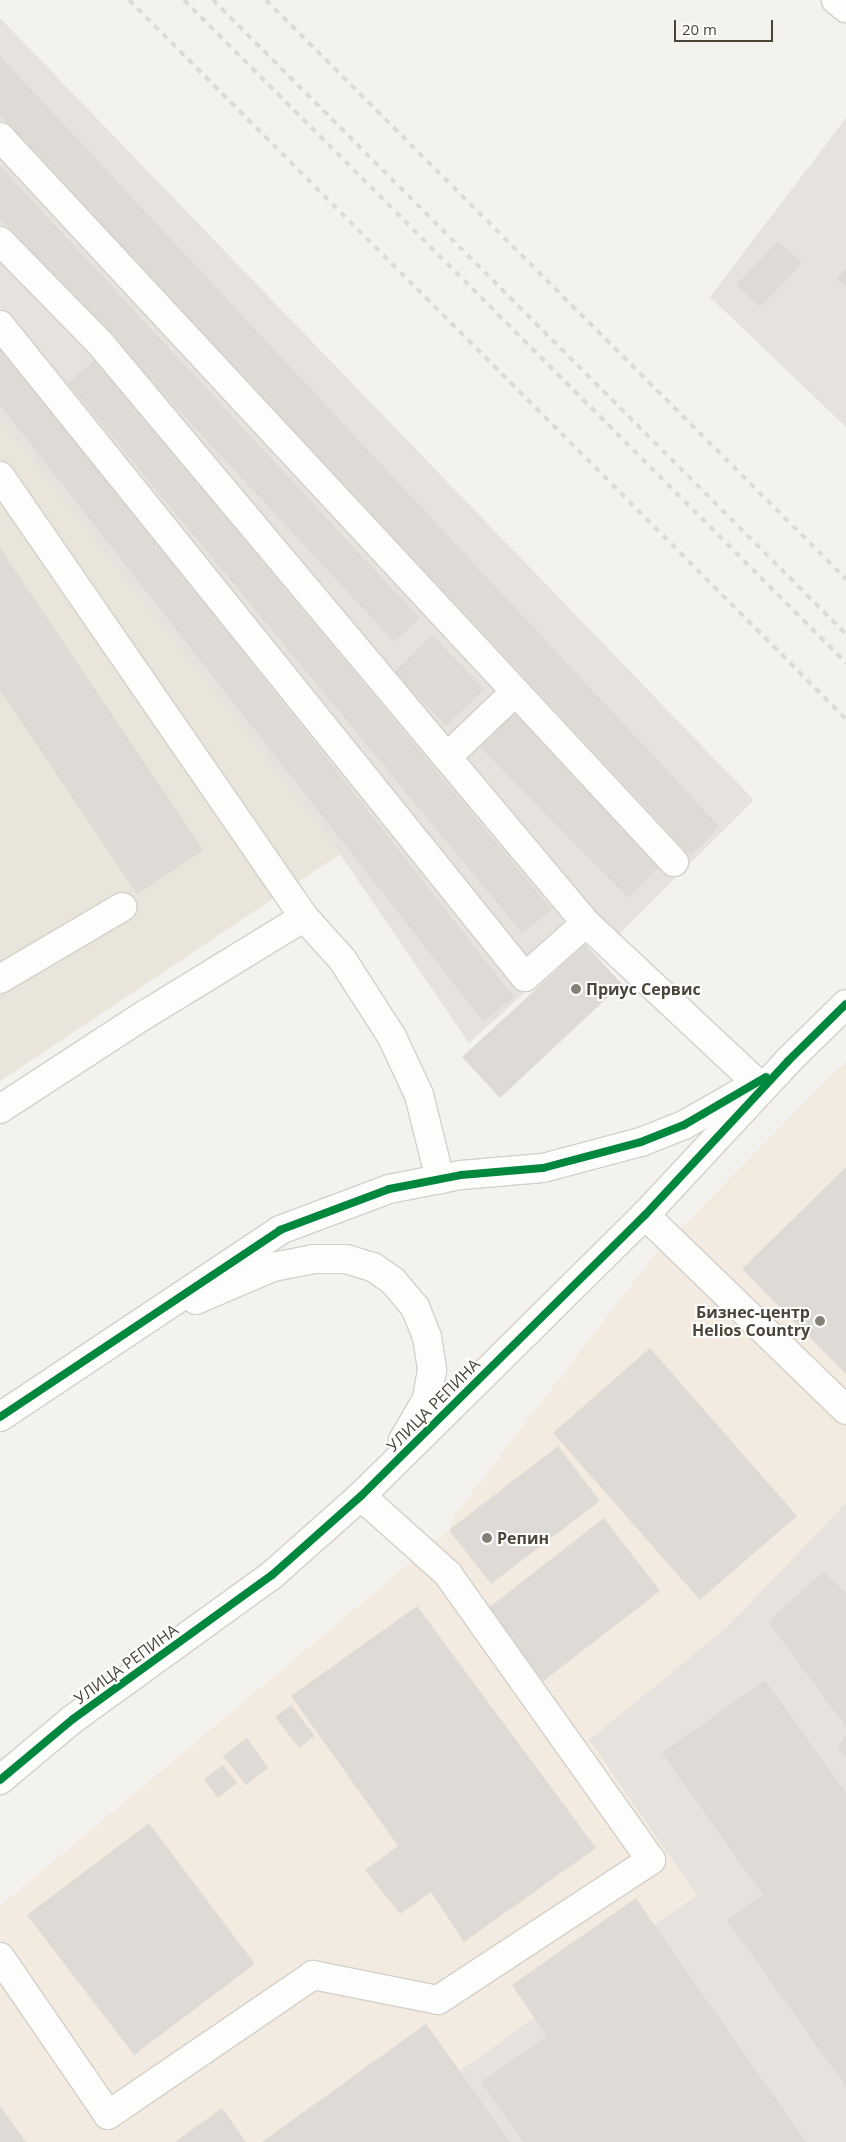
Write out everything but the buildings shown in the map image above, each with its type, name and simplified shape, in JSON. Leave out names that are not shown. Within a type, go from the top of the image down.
[{"type":"street","points":[[836,0],[846,8]]},
{"type":"street","points":[[0,137],[674,862]]},
{"type":"street","points":[[0,241],[99,342],[586,924],[757,1084]]},
{"type":"street","points":[[0,325],[525,977],[586,924]]},
{"type":"street","points":[[0,476],[304,917],[342,959],[392,1037],[419,1094],[440,1179]]},
{"type":"street","points":[[446,757],[516,692]]},
{"type":"street","points":[[0,979],[122,907]]},
{"type":"street","points":[[0,1109],[146,1014],[304,917]]},
{"type":"street","name":"УЛИЦА РЕПИНА","points":[[0,1780],[73,1718],[272,1575],[367,1490],[644,1215],[788,1061],[846,1004]]},
{"type":"street","points":[[0,1417],[121,1334],[280,1230],[389,1189],[440,1179],[543,1168],[641,1142],[684,1125],[757,1084],[788,1061]]},
{"type":"street","points":[[644,1215],[846,1410]]},
{"type":"street","points":[[0,1957],[108,2115],[313,1975],[438,2000],[651,1860],[448,1574],[367,1490],[427,1399],[432,1370],[427,1337],[415,1307],[393,1281],[373,1267],[346,1259],[314,1259],[273,1267],[121,1334]]},
{"type":"street","points":[[0,1760],[73,1718]]},
{"type":"shaded area","points":[[0,18],[754,800],[598,955],[584,939],[469,1043],[340,854],[0,420]]},
{"type":"shaded area","points":[[846,118],[846,427],[710,297]]},
{"type":"shaded area","points":[[0,420],[340,854],[0,1081]]},
{"type":"shaded area","points":[[846,1061],[846,1503],[726,1628],[589,1740],[698,1894],[654,1925],[636,1899],[512,1985],[534,2018],[460,2072],[425,2025],[262,2142],[246,2142],[222,2109],[175,2142],[0,2142],[0,1906],[449,1530],[454,1516],[654,1255]]},
{"type":"shaded area","points":[[846,1503],[846,2142],[262,2142],[426,2024],[460,2071],[534,2018],[512,1985],[636,1898],[654,1925],[697,1895],[589,1740],[726,1628]]},
{"type":"railway","points":[[129,0],[846,719]]},
{"type":"railway","points":[[184,0],[846,663]]},
{"type":"railway","points":[[213,0],[846,634]]},
{"type":"railway","points":[[266,0],[846,579]]},
{"type":"cycle path","points":[[0,1780],[73,1719],[272,1575],[361,1496],[645,1215],[788,1061],[846,1004]]},
{"type":"cycle path","points":[[0,1417],[280,1230],[389,1189],[461,1175],[543,1168],[641,1142],[684,1125],[766,1077]]},
{"type":"place","name":"Приус Сервис","points":[[576,989]]},
{"type":"place","name":"Бизнес-центр Helios Country","points":[[820,1321]]},
{"type":"place","name":"Репин","points":[[487,1538]]}]
